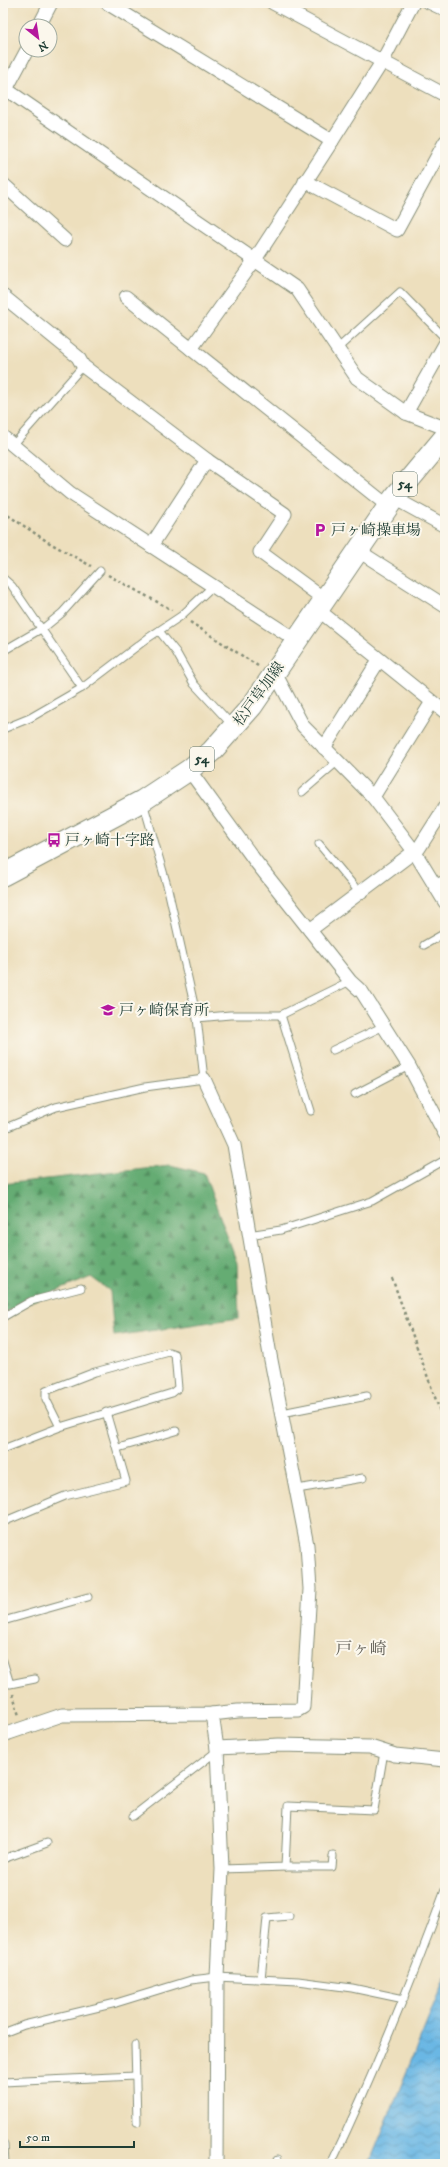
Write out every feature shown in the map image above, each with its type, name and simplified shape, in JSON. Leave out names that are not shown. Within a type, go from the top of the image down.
[{"type":"main road","name":"松戸草加線","points":[[3,875],[142,801],[189,770],[212,752],[234,728],[274,674],[320,604],[391,502],[445,437]]},
{"type":"street","points":[[43,18],[51,3]]},
{"type":"street","points":[[107,3],[332,141]]},
{"type":"street","points":[[273,3],[445,94]]},
{"type":"street","points":[[191,349],[254,261],[332,141],[382,62],[413,3]]},
{"type":"street","points":[[23,58],[5,92],[297,289],[357,378],[406,413],[445,428]]},
{"type":"street","points":[[305,181],[397,230],[445,142]]},
{"type":"street","points":[[3,184],[65,240]]},
{"type":"street","points":[[3,296],[78,357],[83,366],[207,460],[285,514],[260,552],[320,604],[379,660],[445,712]]},
{"type":"street","points":[[126,297],[191,349],[391,502],[445,526]]},
{"type":"street","points":[[406,413],[445,344]]},
{"type":"street","points":[[3,437],[70,493],[296,640]]},
{"type":"street","points":[[151,546],[207,460]]},
{"type":"street","points":[[357,550],[445,606]]},
{"type":"street","points":[[324,748],[379,660]]},
{"type":"street","points":[[274,674],[303,726],[373,797],[414,851],[440,881],[445,902]]},
{"type":"street","points":[[373,797],[432,702]]},
{"type":"street","points":[[189,770],[256,862],[350,982],[362,992],[409,1066],[445,1134]]},
{"type":"street","points":[[310,930],[419,848],[445,808]]},
{"type":"street","points":[[3,1735],[62,1715],[212,1714],[238,1710],[298,1710],[303,1707],[310,1590],[309,1562],[297,1489],[248,1235],[234,1145],[204,1079]]},
{"type":"street","points":[[212,1714],[217,1750],[222,1869],[217,1977],[216,2164]]},
{"type":"street","points":[[217,1750],[279,1745],[370,1747],[395,1756],[445,1760]]},
{"type":"lane","points":[[424,3],[445,13]]},
{"type":"lane","points":[[337,349],[400,292],[445,338]]},
{"type":"lane","points":[[13,446],[83,366]]},
{"type":"lane","points":[[3,651],[42,629],[62,613],[100,571]]},
{"type":"lane","points":[[3,578],[12,586],[82,688]]},
{"type":"lane","points":[[3,729],[30,718],[82,688],[181,616],[213,586]]},
{"type":"lane","points":[[159,631],[176,652],[194,684],[234,728]]},
{"type":"lane","points":[[302,792],[338,762]]},
{"type":"lane","points":[[3,1129],[56,1107],[145,1087],[204,1079],[197,1018],[168,889],[142,801]]},
{"type":"lane","points":[[319,844],[359,892]]},
{"type":"lane","points":[[424,945],[445,933]]},
{"type":"lane","points":[[197,1018],[230,1015],[281,1015],[350,982]]},
{"type":"lane","points":[[281,1015],[311,1111]]},
{"type":"lane","points":[[333,1050],[384,1026]]},
{"type":"lane","points":[[355,1094],[409,1066]]},
{"type":"lane","points":[[248,1235],[281,1230],[372,1201],[445,1160]]},
{"type":"lane","points":[[3,1317],[31,1301],[81,1288]]},
{"type":"lane","points":[[3,1449],[60,1427],[172,1393],[178,1388],[175,1354],[169,1352],[95,1372],[46,1391],[46,1399],[60,1427]]},
{"type":"lane","points":[[282,1413],[367,1396]]},
{"type":"lane","points":[[3,1522],[65,1496],[126,1480],[118,1448],[106,1412]]},
{"type":"lane","points":[[118,1448],[176,1431]]},
{"type":"lane","points":[[297,1489],[363,1478]]},
{"type":"lane","points":[[3,1621],[88,1597]]},
{"type":"lane","points":[[3,1661],[10,1684],[35,1679]]},
{"type":"lane","points":[[133,1816],[217,1750]]},
{"type":"lane","points":[[285,1867],[288,1806],[374,1810],[384,1752]]},
{"type":"lane","points":[[3,1859],[47,1843]]},
{"type":"lane","points":[[222,1869],[332,1867],[333,1856]]},
{"type":"lane","points":[[331,2164],[354,2115],[404,1999],[445,1890]]},
{"type":"lane","points":[[261,1979],[267,1918],[289,1916]]},
{"type":"lane","points":[[3,2033],[24,2025],[116,2003],[191,1980],[217,1977],[298,1980],[352,1988],[404,1999]]},
{"type":"lane","points":[[135,2045],[137,2122]]},
{"type":"lane","points":[[3,2082],[136,2076]]},
{"type":"lane","points":[[4,2145],[5,2164]]},
{"type":"path","points":[[3,512],[48,542],[181,616],[274,674]]},
{"type":"path","points":[[392,1278],[445,1425]]},
{"type":"path","points":[[10,1684],[22,1728]]},
{"type":"green space","points":[[170,1165],[204,1173],[237,1263],[239,1318],[114,1336],[110,1291],[91,1277],[3,1313],[3,1184]]},
{"type":"water","points":[[445,1978],[445,2164],[369,2164]]},
{"type":"place","name":"戸ヶ崎操車場","points":[[320,530]]},
{"type":"place","name":"戸ヶ崎十字路","points":[[54,840]]},
{"type":"place","name":"戸ヶ崎保育所","points":[[108,1010]]},
{"type":"district","name":"戸ヶ崎","points":[[361,1649]]}]
